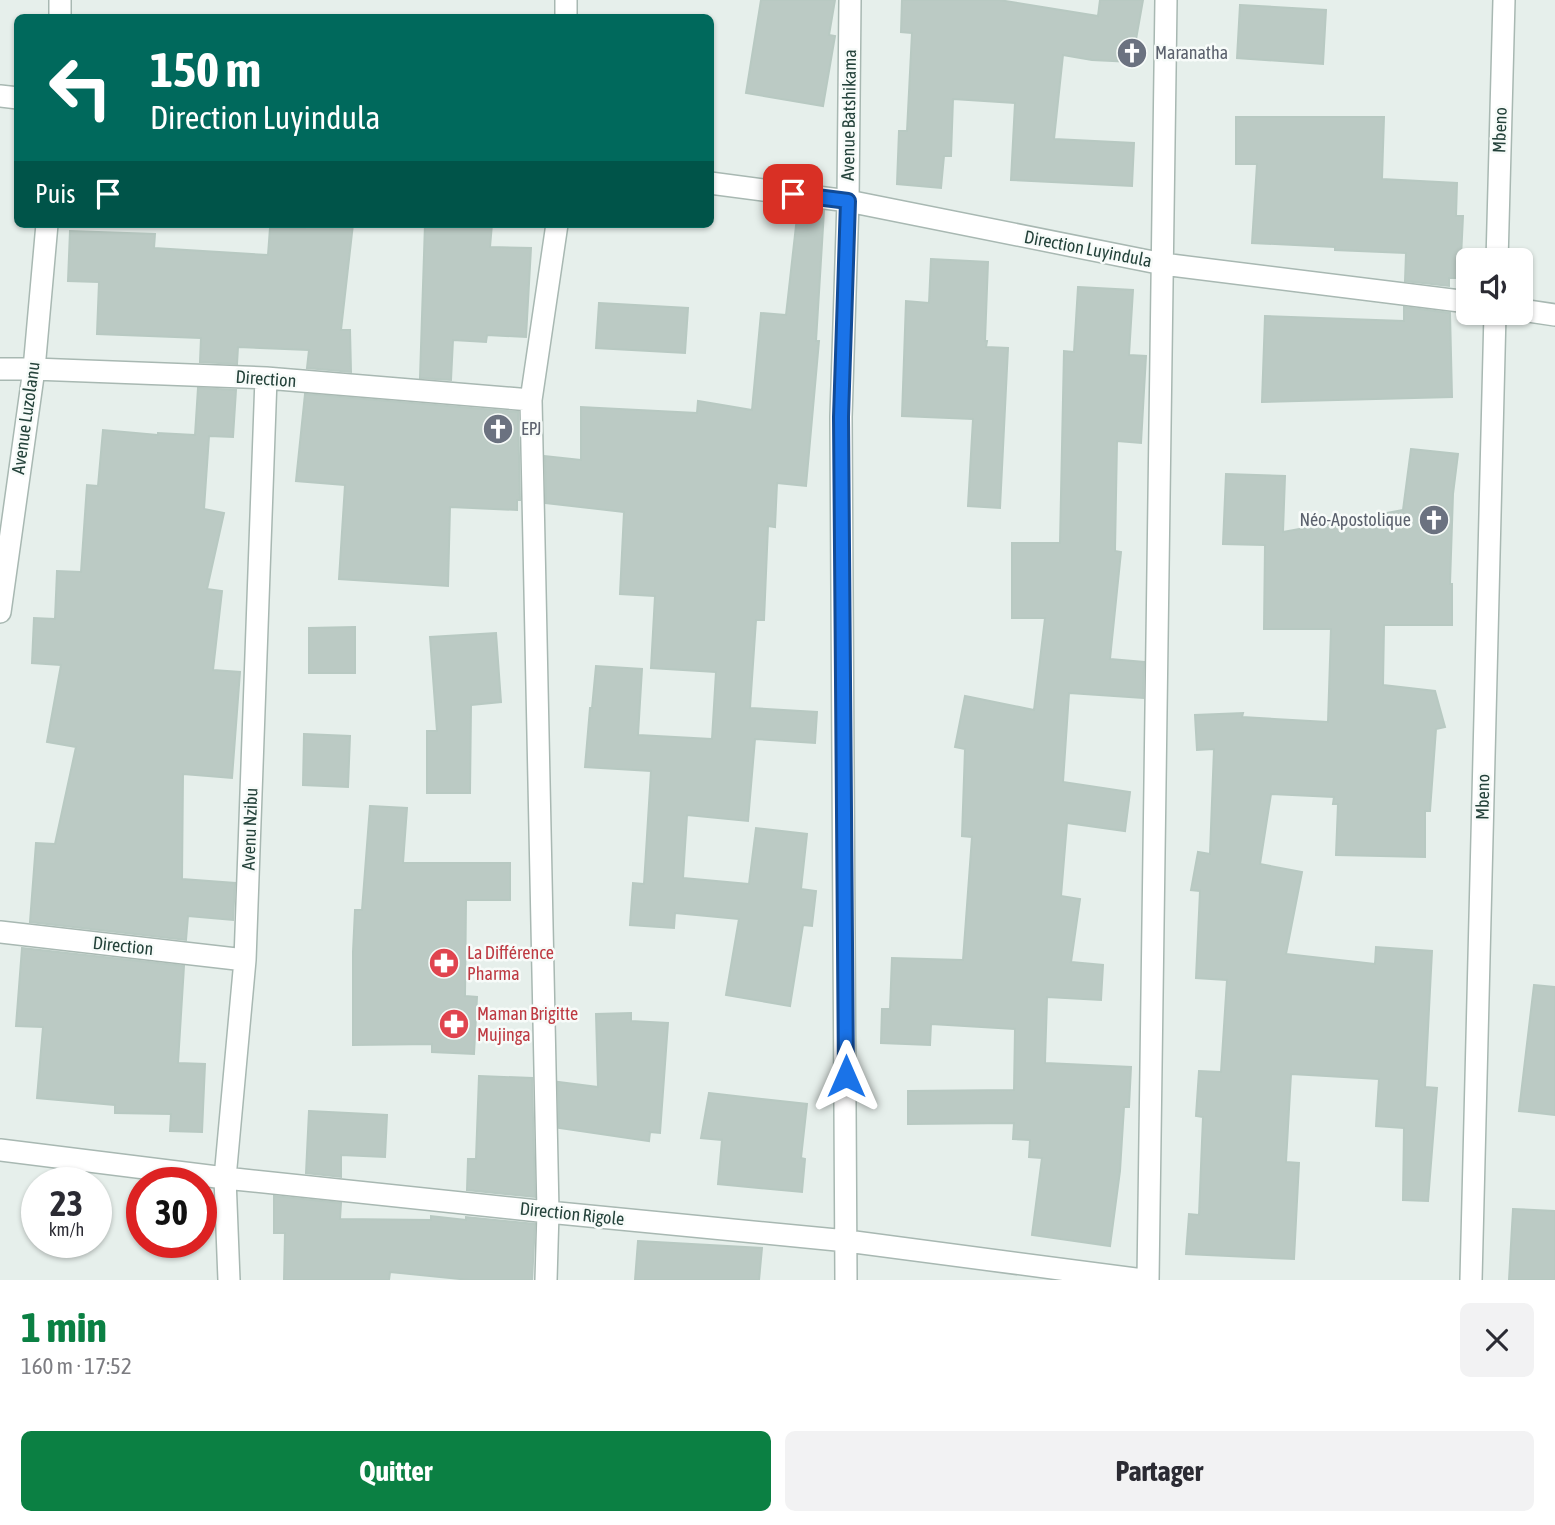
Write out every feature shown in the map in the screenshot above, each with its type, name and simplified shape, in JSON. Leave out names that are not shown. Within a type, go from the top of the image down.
[{"type":"street","name":"Avenue Batshikama","points":[[846,1280],[841,417],[848,201],[850,0]]},
{"type":"street","points":[[1145,1280],[1166,0]]},
{"type":"street","name":"Mbeno","points":[[1497,248],[1504,0]]},
{"type":"street","name":"Direction Luyindula","points":[[714,184],[848,201],[1163,264],[1456,301]]},
{"type":"street","name":"Avenue Luzolanu","points":[[0,612],[34,369],[47,228]]},
{"type":"street","points":[[546,1280],[548,1212],[531,400],[555,228]]},
{"type":"street","points":[[1533,312],[1555,315]]},
{"type":"street","name":"Mbeno","points":[[1471,1280],[1495,325]]},
{"type":"street","name":"Direction","points":[[0,369],[266,378],[531,400]]},
{"type":"street","name":"Avenu Nzibu","points":[[229,1280],[225,1178],[245,960],[266,378]]},
{"type":"street","name":"Direction","points":[[0,932],[245,960]]},
{"type":"street","name":"Direction Rigole","points":[[0,1150],[225,1178],[847,1241],[1145,1280]]},
{"type":"building","points":[[761,0],[835,0],[829,35],[835,36],[823,106],[746,93]]},
{"type":"building","points":[[902,0],[999,0],[1098,16],[1100,0],[1143,0],[1132,62],[1063,55],[1054,139],[1134,143],[1132,186],[1011,180],[1015,103],[953,99],[951,156],[944,156],[941,188],[897,184],[899,131],[907,131],[912,33],[901,32]]},
{"type":"building","points":[[1240,5],[1326,10],[1323,64],[1237,58]]},
{"type":"building","points":[[1236,117],[1384,117],[1382,179],[1457,183],[1456,216],[1463,216],[1461,248],[1456,248],[1456,278],[1449,278],[1449,286],[1405,281],[1406,253],[1252,243],[1257,164],[1236,164]]},
{"type":"building","points":[[798,208],[824,211],[816,341],[819,341],[806,486],[777,483],[775,527],[768,526],[764,620],[756,620],[750,708],[817,712],[815,743],[755,739],[748,821],[687,815],[683,878],[749,884],[756,828],[807,834],[801,889],[816,891],[812,926],[803,925],[790,1006],[726,995],[739,919],[675,913],[674,928],[630,925],[633,883],[644,884],[651,771],[585,767],[596,666],[642,669],[638,735],[712,739],[716,672],[651,668],[655,596],[620,594],[624,512],[546,503],[545,456],[581,460],[581,407],[697,413],[698,401],[752,410],[761,313],[786,315]]},
{"type":"building","points":[[270,228],[353,228],[341,330],[350,330],[351,372],[307,368],[309,350],[238,347],[237,364],[200,362],[201,338],[97,334],[99,282],[68,281],[70,231],[155,234],[154,248],[268,255]]},
{"type":"building","points":[[425,228],[492,228],[490,247],[531,248],[526,337],[487,335],[486,342],[453,340],[451,380],[420,378]]},
{"type":"building","points":[[931,259],[988,262],[986,347],[1008,348],[1000,508],[968,506],[973,419],[902,416],[906,301],[929,303]]},
{"type":"building","points":[[1078,287],[1133,290],[1129,355],[1146,356],[1141,443],[1117,441],[1115,551],[1121,552],[1110,659],[1144,662],[1143,698],[1069,693],[1063,782],[1130,792],[1125,831],[1067,823],[1061,896],[1080,899],[1071,962],[1103,965],[1101,1000],[1047,997],[1045,1063],[1131,1067],[1129,1107],[1124,1107],[1120,1171],[1110,1246],[1032,1235],[1042,1158],[1029,1157],[1030,1140],[1013,1139],[1014,1123],[908,1124],[908,1091],[1014,1090],[1015,1029],[931,1024],[930,1045],[881,1043],[882,1009],[890,1009],[892,958],[963,960],[972,837],[962,836],[965,749],[955,747],[965,696],[1034,710],[1045,618],[1012,618],[1012,543],[1060,543],[1064,351],[1074,352]]},
{"type":"building","points":[[599,303],[688,308],[685,353],[596,348]]},
{"type":"building","points":[[1404,307],[1450,313],[1452,397],[1262,402],[1265,316],[1404,321]]},
{"type":"building","points":[[198,388],[236,390],[233,437],[209,436],[204,509],[224,513],[207,589],[222,591],[213,670],[240,672],[232,778],[183,774],[182,879],[235,883],[233,920],[188,916],[186,940],[30,922],[36,843],[55,844],[76,747],[47,742],[61,665],[32,663],[34,618],[55,619],[57,571],[81,572],[87,485],[98,486],[103,430],[195,435]]},
{"type":"building","points":[[305,394],[518,412],[520,500],[517,500],[517,510],[450,507],[448,586],[339,579],[345,485],[296,481]]},
{"type":"building","points":[[1411,449],[1458,454],[1453,494],[1450,584],[1452,625],[1384,625],[1383,685],[1435,691],[1445,727],[1436,729],[1430,811],[1425,811],[1425,857],[1336,855],[1338,804],[1333,804],[1334,797],[1271,794],[1260,864],[1302,872],[1286,954],[1375,964],[1376,947],[1432,951],[1425,1087],[1437,1088],[1428,1201],[1403,1200],[1404,1128],[1376,1126],[1379,1079],[1291,1074],[1286,1162],[1299,1163],[1294,1259],[1186,1254],[1189,1214],[1199,1215],[1203,1117],[1196,1116],[1199,1071],[1221,1072],[1227,980],[1196,978],[1200,891],[1191,890],[1198,852],[1210,854],[1214,749],[1197,750],[1195,715],[1243,713],[1242,717],[1328,722],[1331,629],[1264,629],[1265,545],[1223,544],[1226,474],[1285,476],[1283,532],[1403,510]]},
{"type":"building","points":[[355,627],[355,673],[309,673],[309,628]]},
{"type":"building","points":[[496,633],[501,702],[471,705],[470,793],[427,793],[427,731],[437,731],[430,637]]},
{"type":"building","points":[[304,734],[350,736],[348,787],[303,785]]},
{"type":"building","points":[[370,806],[407,808],[403,863],[510,863],[510,900],[466,900],[465,996],[477,997],[474,1054],[432,1052],[432,1044],[353,1045],[355,910],[362,910]]},
{"type":"building","points":[[22,948],[184,966],[178,1063],[205,1064],[202,1132],[170,1131],[171,1114],[115,1113],[115,1105],[37,1098],[43,1027],[16,1026]]},
{"type":"building","points":[[1534,985],[1555,987],[1555,1115],[1519,1111]]},
{"type":"building","points":[[631,1013],[631,1021],[668,1023],[660,1133],[650,1132],[649,1141],[559,1128],[558,1082],[598,1087],[596,1014]]},
{"type":"building","points":[[479,1076],[532,1078],[535,1197],[467,1190],[468,1159],[476,1159]]},
{"type":"building","points":[[709,1093],[807,1104],[801,1158],[805,1159],[802,1192],[718,1184],[722,1140],[701,1138]]},
{"type":"building","points":[[309,1111],[387,1115],[385,1157],[341,1155],[341,1177],[306,1173]]},
{"type":"building","points":[[274,1196],[341,1203],[340,1219],[431,1220],[431,1216],[535,1224],[532,1280],[470,1280],[390,1272],[389,1280],[284,1280],[285,1233],[274,1233]]},
{"type":"building","points":[[1513,1209],[1555,1211],[1555,1280],[1509,1280]]},
{"type":"building","points":[[638,1241],[762,1248],[759,1280],[635,1280]]},
{"type":"place","name":"Maranatha","points":[[1132,53]]},
{"type":"place","name":"EPJ","points":[[498,429]]},
{"type":"place","name":"Néo-Apostolique","points":[[1434,520]]},
{"type":"place","name":"La Différence Pharma","points":[[444,963]]},
{"type":"place","name":"Maman Brigitte Mujinga","points":[[454,1024]]},
{"type":"route","points":[[793,194],[848,201],[841,417],[846,1076]]}]
